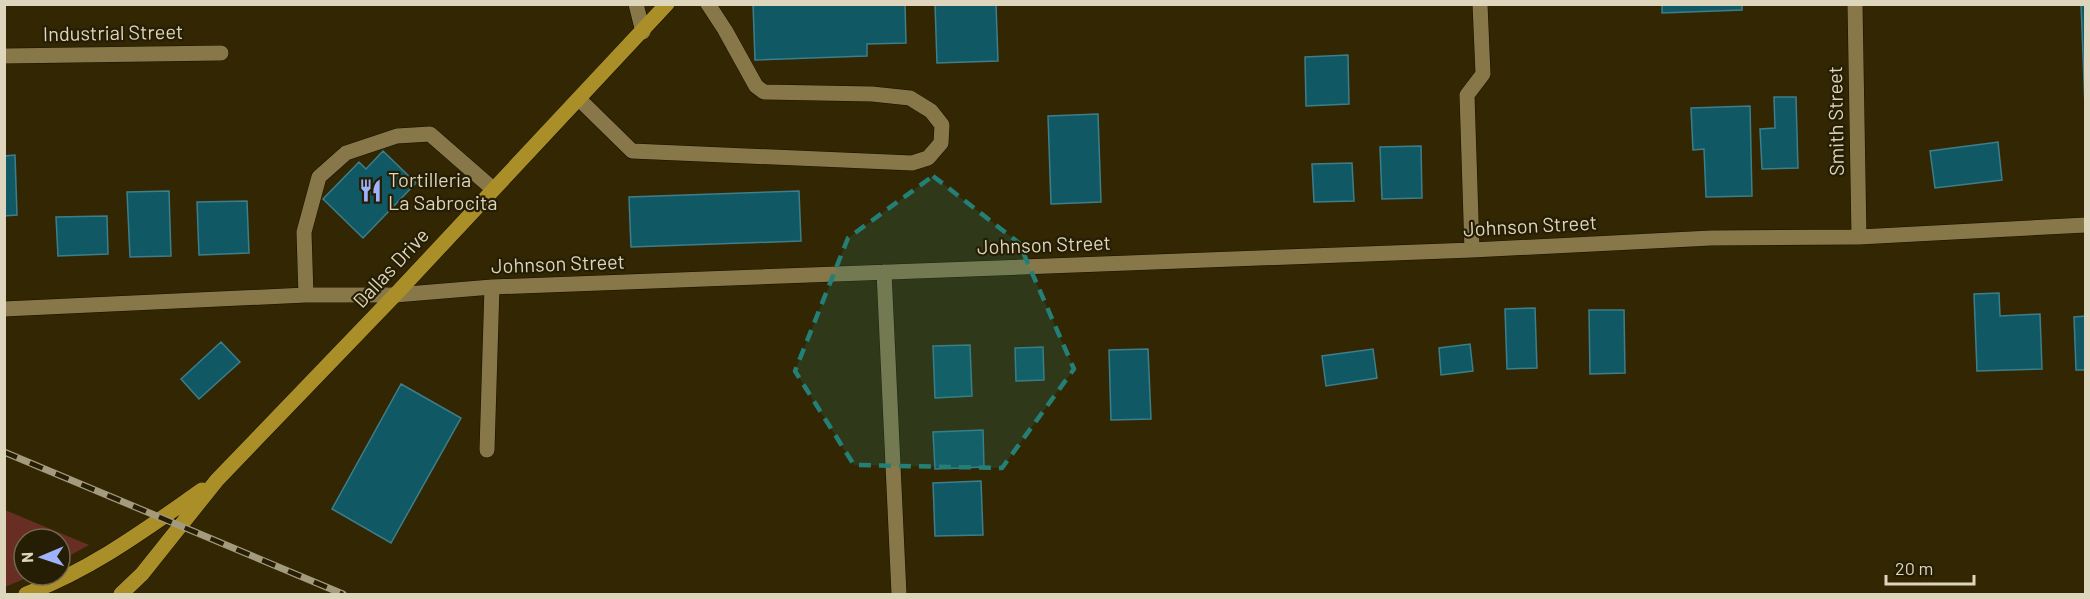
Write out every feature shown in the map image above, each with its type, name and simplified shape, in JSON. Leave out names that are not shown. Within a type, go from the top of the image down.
[{"type":"main road","name":"Dallas Drive","points":[[122,594],[142,574],[217,480],[395,295],[667,4]]},
{"type":"main road","name":"Dallas Drive","points":[[26,594],[38,591],[78,572],[106,556],[217,480]]},
{"type":"street","points":[[636,4],[643,32]]},
{"type":"street","points":[[579,99],[632,151],[912,163],[928,158],[941,143],[942,125],[932,111],[910,98],[872,94],[764,92],[756,86],[708,4]]},
{"type":"street","points":[[1472,250],[1467,95],[1483,74],[1480,4]]},
{"type":"street","name":"Smith Street","points":[[1856,4],[1859,237]]},
{"type":"street","name":"Industrial Street","points":[[4,56],[221,53]]},
{"type":"street","points":[[306,295],[304,232],[319,177],[346,153],[397,136],[430,134],[492,189]]},
{"type":"street","name":"Johnson Street","points":[[4,309],[306,295],[395,295],[492,287],[1472,250],[1711,238],[1859,237],[2085,225]]},
{"type":"street","points":[[884,272],[899,594]]},
{"type":"street","points":[[487,450],[492,287]]},
{"type":"highlighted area","points":[[933,176],[1019,243],[1074,369],[1002,468],[854,465],[795,371],[848,238]]},
{"type":"shaded area","points":[[5,510],[46,527],[12,527],[12,584],[5,587]]},
{"type":"shaded area","points":[[72,538],[89,545],[72,554]]},
{"type":"building","points":[[753,4],[905,4],[906,43],[867,44],[867,56],[755,60]]},
{"type":"building","points":[[935,4],[996,4],[998,61],[937,63]]},
{"type":"building","points":[[1662,4],[1742,4],[1742,10],[1662,13]]},
{"type":"building","points":[[2081,4],[2086,4],[2086,132]]},
{"type":"building","points":[[1348,55],[1349,104],[1306,106],[1305,57]]},
{"type":"building","points":[[1774,97],[1796,97],[1798,168],[1762,169],[1760,129],[1775,128]]},
{"type":"building","points":[[1750,106],[1752,196],[1706,197],[1704,149],[1693,150],[1691,108]]},
{"type":"building","points":[[1098,114],[1101,202],[1051,204],[1048,116]]},
{"type":"building","points":[[1998,142],[2002,180],[1935,188],[1930,151]]},
{"type":"building","points":[[1421,146],[1422,198],[1382,199],[1380,147]]},
{"type":"building","name":"Tortilleria La Sabrocita","points":[[383,151],[416,183],[363,238],[323,199],[359,162],[366,169]]},
{"type":"building","points":[[15,155],[17,215],[4,216],[4,156]]},
{"type":"building","points":[[1352,163],[1354,201],[1314,202],[1312,164]]},
{"type":"building","points":[[169,191],[171,256],[130,257],[127,192]]},
{"type":"building","points":[[799,191],[801,241],[631,247],[629,197]]},
{"type":"building","points":[[247,201],[249,253],[199,255],[197,202]]},
{"type":"building","points":[[107,216],[108,254],[58,256],[56,217]]},
{"type":"building","points":[[1999,293],[2000,316],[2040,314],[2042,369],[1977,371],[1974,294]]},
{"type":"building","points":[[1535,308],[1537,368],[1507,369],[1505,309]]},
{"type":"building","points":[[1589,310],[1624,310],[1625,373],[1590,374]]},
{"type":"building","points":[[2086,316],[2086,370],[2076,370],[2074,317]]},
{"type":"building","points":[[221,342],[240,362],[199,399],[181,379]]},
{"type":"building","points":[[1470,344],[1473,371],[1441,375],[1439,348]]},
{"type":"building","points":[[970,345],[972,396],[935,398],[933,346]]},
{"type":"building","points":[[1043,347],[1044,380],[1016,381],[1015,348]]},
{"type":"building","points":[[1148,349],[1151,419],[1111,420],[1109,350]]},
{"type":"building","points":[[1373,349],[1377,378],[1326,386],[1322,356]]},
{"type":"building","points":[[401,384],[461,418],[391,543],[332,509]]},
{"type":"building","points":[[983,430],[984,467],[935,469],[933,432]]},
{"type":"building","points":[[981,481],[983,535],[935,536],[933,483]]},
{"type":"railway","points":[[4,452],[343,594]]},
{"type":"place","name":"Tortilleria La Sabrocita","points":[[370,191]]}]
